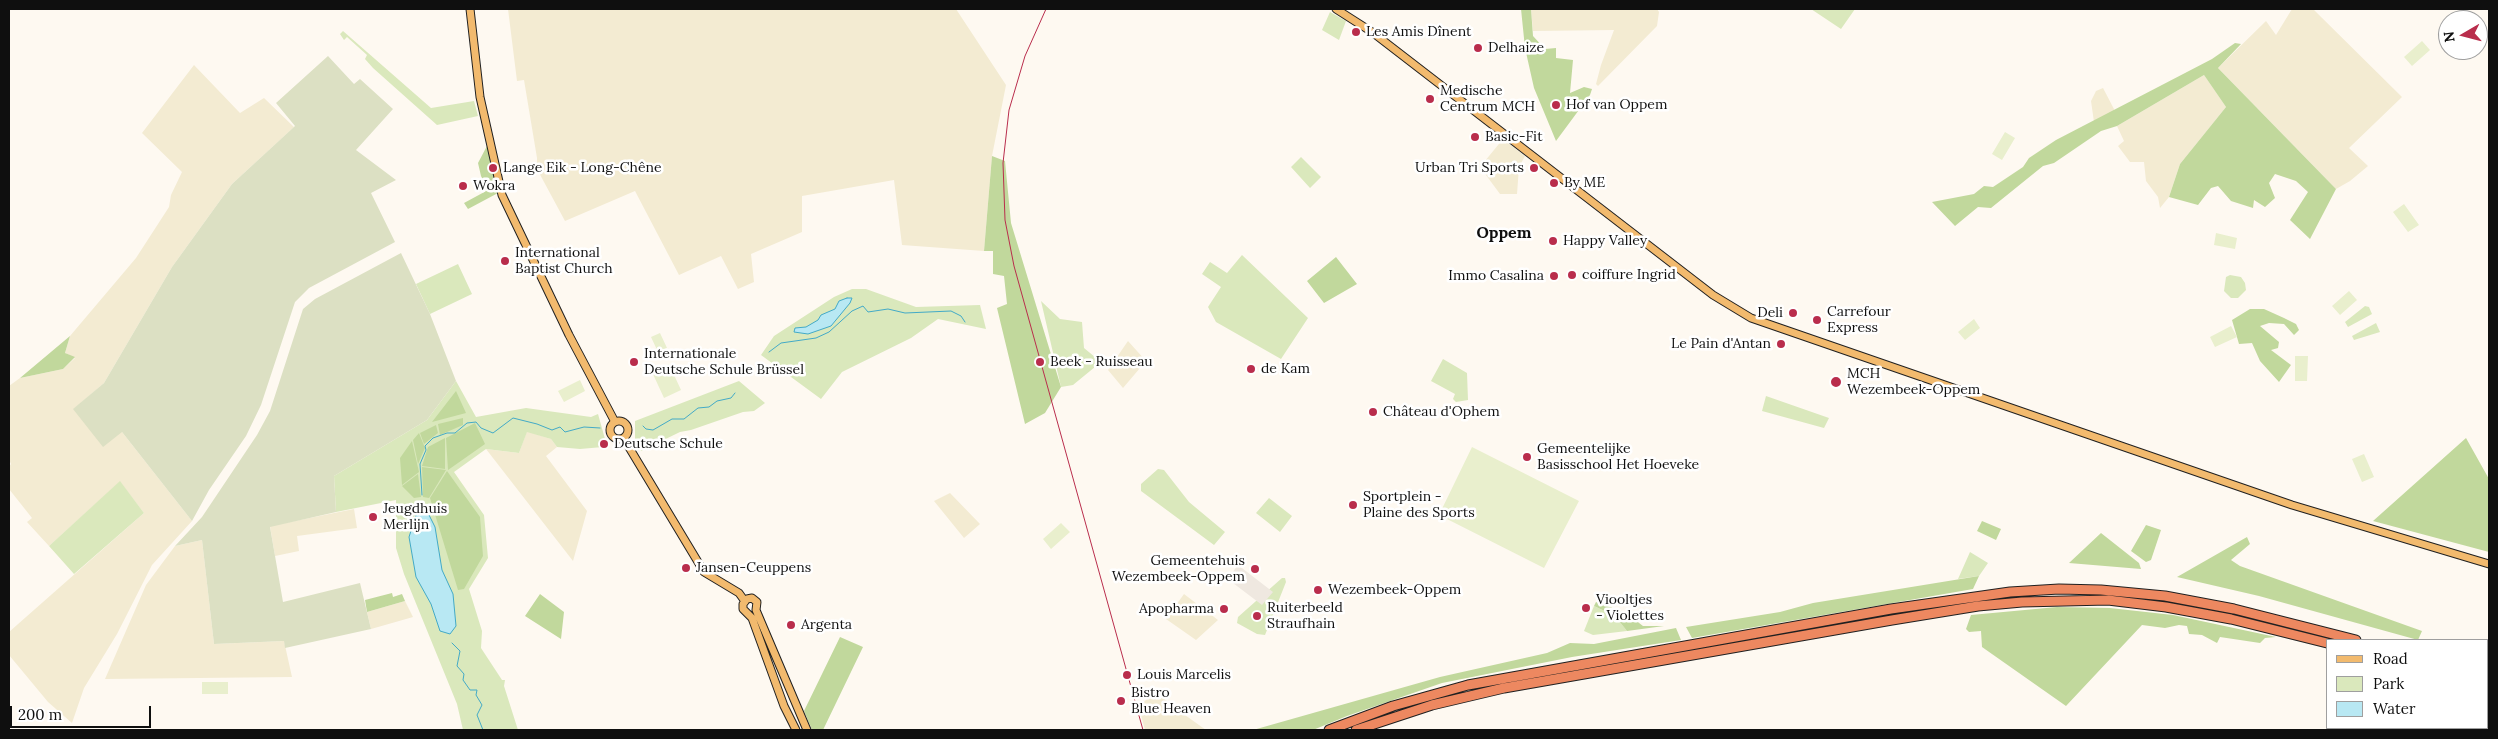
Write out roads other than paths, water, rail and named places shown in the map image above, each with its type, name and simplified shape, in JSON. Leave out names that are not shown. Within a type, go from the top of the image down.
[{"type":"highway","points":[[1329,730],[1393,706],[1485,682],[1891,609],[2010,592],[2059,589],[2165,596],[2234,609],[2352,639]]},
{"type":"highway","points":[[1356,730],[1432,705],[1504,688],[1902,618],[1978,606],[2022,602],[2108,600],[2166,607],[2231,619],[2326,643]]},
{"type":"main road","points":[[470,9],[480,82],[480,97],[485,112],[502,195],[566,329],[615,422]]},
{"type":"main road","points":[[1336,9],[1372,32],[1707,290],[1739,312],[1769,325],[2002,403],[2264,496],[2343,522],[2489,564]]},
{"type":"main road","points":[[622,421],[628,426],[628,434],[624,439],[616,440],[611,436],[610,428],[615,422],[622,421]]},
{"type":"main road","points":[[624,439],[704,572],[739,593],[744,600],[743,609],[753,612],[807,730]]},
{"type":"main road","points":[[744,600],[750,598],[758,605],[753,612]]},
{"type":"main road","points":[[753,612],[796,730]]},
{"type":"water","points":[[852,298],[850,303],[831,326],[808,334],[794,332],[795,328],[806,327],[818,320],[821,315],[835,309],[839,301]]},
{"type":"water","points":[[420,503],[423,503],[435,527],[442,570],[453,594],[456,626],[450,634],[440,631],[431,604],[416,577],[409,537]]},
{"type":"waterway","points":[[769,352],[781,343],[816,338],[829,332],[852,311],[863,306],[868,312],[888,309],[905,313],[951,311],[961,316],[965,322]]},
{"type":"waterway","points":[[643,426],[646,429],[653,430],[672,419],[684,419],[698,408],[709,407],[717,401],[731,398],[735,393]]},
{"type":"waterway","points":[[422,495],[420,464],[426,450],[425,446],[433,438],[447,433],[455,433],[467,423],[476,422],[481,428],[493,433],[513,418],[552,430],[560,427],[565,432],[584,427],[600,428]]},
{"type":"waterway","points":[[452,643],[460,651],[457,666],[464,674],[463,680],[470,690],[477,690],[476,695],[482,705],[477,715],[483,730]]},
{"type":"tram line","points":[[1046,9],[1025,56],[1009,110],[1003,163],[1005,220],[1014,266],[1143,730]]},
{"type":"place","name":"Les Amis Dînent","points":[[1356,32]]},
{"type":"place","name":"Delhaize","points":[[1478,48]]},
{"type":"place","name":"Medische Centrum MCH","points":[[1430,99]]},
{"type":"place","name":"Hof van Oppem","points":[[1556,105]]},
{"type":"place","name":"Basic-Fit","points":[[1475,137]]},
{"type":"place","name":"Lange Eik - Long-Chêne","points":[[493,168]]},
{"type":"place","name":"Urban Tri Sports","points":[[1534,168]]},
{"type":"place","name":"By ME","points":[[1554,183]]},
{"type":"place","name":"Wokra","points":[[463,186]]},
{"type":"place","name":"Happy Valley","points":[[1553,241]]},
{"type":"place","name":"International Baptist Church","points":[[505,261]]},
{"type":"place","name":"coiffure Ingrid","points":[[1572,275]]},
{"type":"place","name":"Immo Casalina","points":[[1554,276]]},
{"type":"place","name":"Deli","points":[[1793,313]]},
{"type":"place","name":"Carrefour Express","points":[[1817,320]]},
{"type":"place","name":"Le Pain d'Antan","points":[[1781,344]]},
{"type":"place","name":"Internationale Deutsche Schule Brüssel","points":[[634,362]]},
{"type":"place","name":"Beek - Ruisseau","points":[[1040,362]]},
{"type":"place","name":"de Kam","points":[[1251,369]]},
{"type":"place","name":"MCH Wezembeek-Oppem","points":[[1836,382]]},
{"type":"place","name":"Château d'Ophem","points":[[1373,412]]},
{"type":"place","name":"Deutsche Schule","points":[[604,444]]},
{"type":"place","name":"Gemeentelijke Basisschool Het Hoeveke","points":[[1527,457]]},
{"type":"place","name":"Sportplein - Plaine des Sports","points":[[1353,505]]},
{"type":"place","name":"Jeugdhuis Merlijn","points":[[373,517]]},
{"type":"place","name":"Jansen-Ceuppens","points":[[686,568]]},
{"type":"place","name":"Gemeentehuis Wezembeek-Oppem","points":[[1255,569]]},
{"type":"place","name":"Wezembeek-Oppem","points":[[1318,590]]},
{"type":"place","name":"Viooltjes - Violettes","points":[[1586,608]]},
{"type":"place","name":"Apopharma","points":[[1224,609]]},
{"type":"place","name":"Ruiterbeeld Straufhain","points":[[1257,616]]},
{"type":"place","name":"Argenta","points":[[791,625]]},
{"type":"place","name":"Louis Marcelis","points":[[1127,675]]},
{"type":"place","name":"Bistro Blue Heaven","points":[[1121,701]]},
{"type":"district","name":"Oppem","points":[[1504,233]]}]
